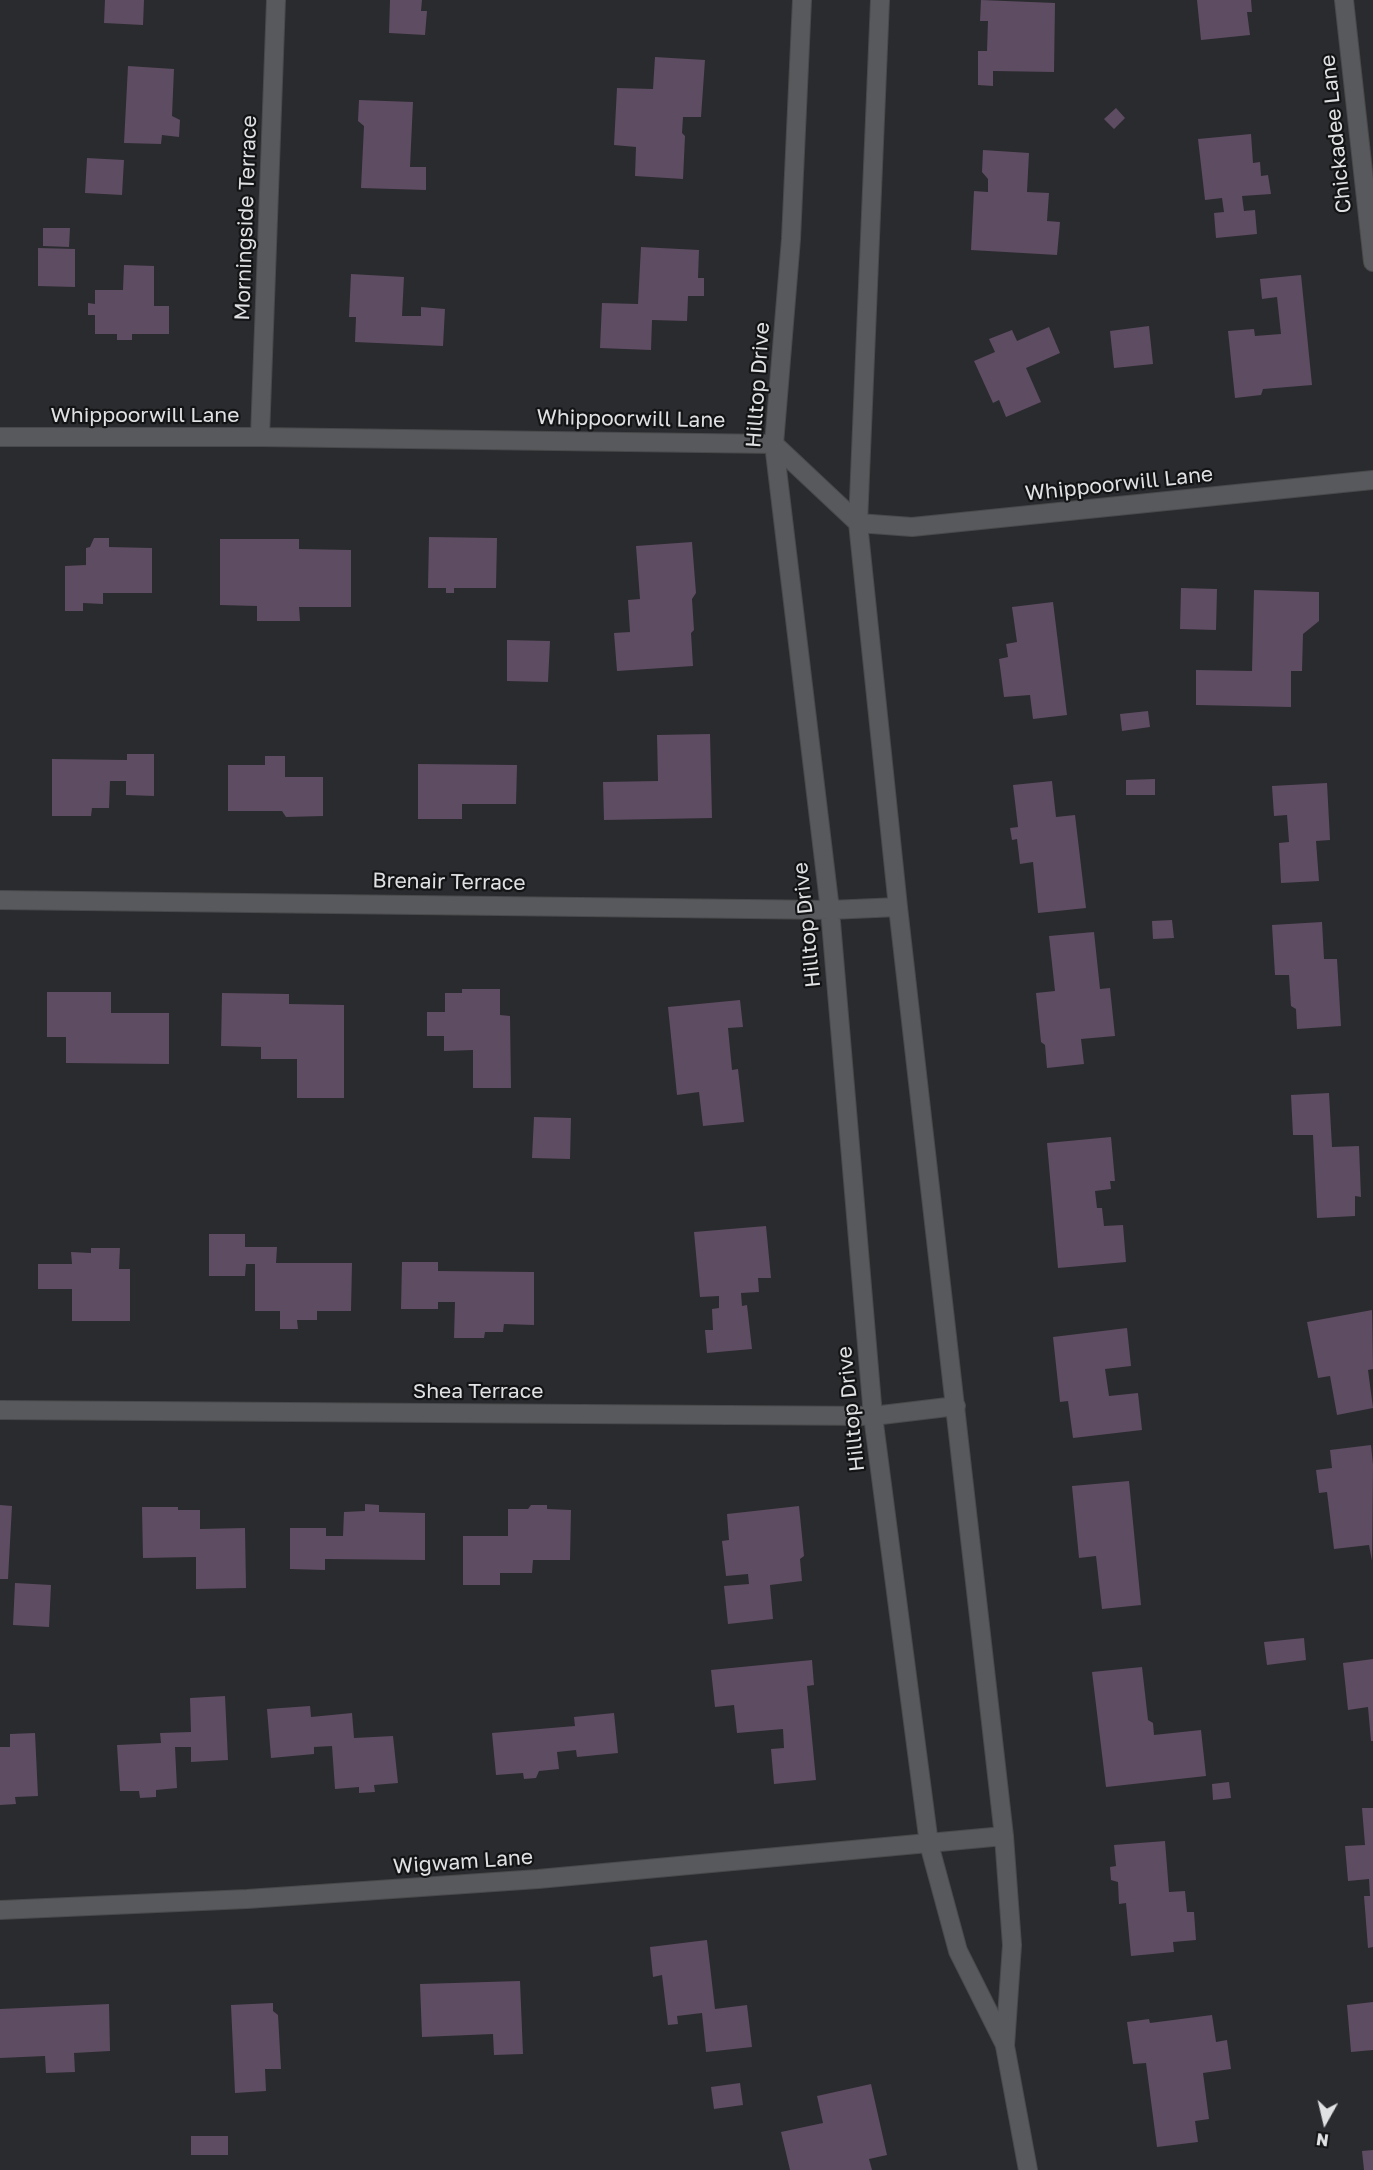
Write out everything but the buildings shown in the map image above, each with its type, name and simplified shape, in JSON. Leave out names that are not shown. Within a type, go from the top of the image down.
[{"type":"street","name":"Morningside Terrace","points":[[260,437],[276,0]]},
{"type":"street","name":"Hilltop Drive","points":[[802,0],[791,239],[774,444],[830,909],[873,1416],[929,1844]]},
{"type":"street","points":[[880,0],[858,523],[898,907],[1004,1836],[1012,1945],[1005,2046],[1028,2170]]},
{"type":"street","name":"Chickadee Lane","points":[[1344,0],[1373,262]]},
{"type":"street","name":"Whippoorwill Lane","points":[[0,437],[260,437],[774,444]]},
{"type":"street","points":[[774,444],[858,523]]},
{"type":"street","name":"Whippoorwill Lane","points":[[858,523],[912,527],[1373,480]]},
{"type":"street","name":"Brenair Terrace","points":[[0,900],[830,909],[898,907]]},
{"type":"street","name":"Shea Terrace","points":[[0,1410],[873,1416],[956,1406]]},
{"type":"street","name":"Wigwam Lane","points":[[0,1910],[247,1899],[538,1879],[1004,1836]]},
{"type":"street","points":[[929,1844],[958,1951],[1005,2046]]}]
